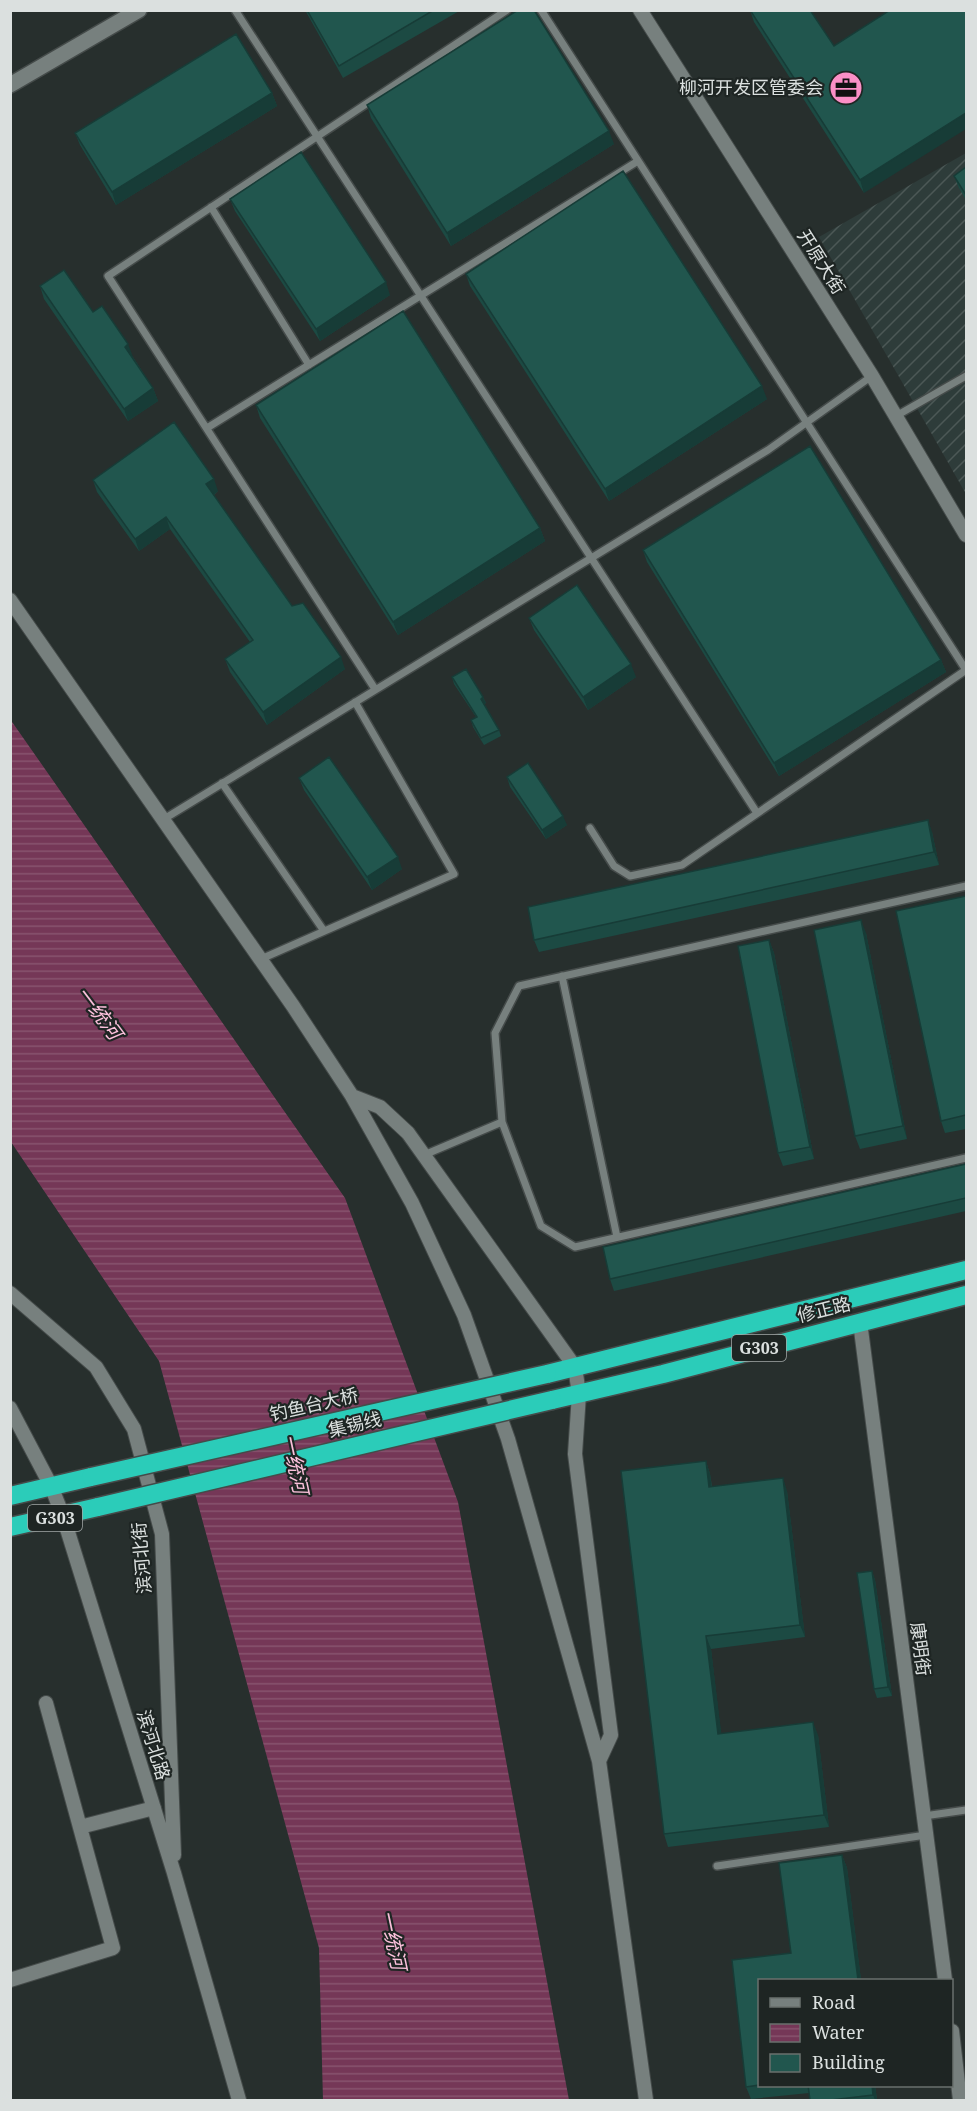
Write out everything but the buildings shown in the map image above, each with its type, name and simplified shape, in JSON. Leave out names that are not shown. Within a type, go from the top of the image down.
[{"type":"highway","name":"修正路","points":[[575,1367],[966,1270]]},
{"type":"highway","name":"修正路","points":[[552,1400],[663,1374],[966,1295]]},
{"type":"highway","name":"钓鱼台大桥","points":[[51,1486],[575,1367]]},
{"type":"highway","name":"集锡线","points":[[63,1516],[552,1400]]},
{"type":"highway","name":"G303","points":[[10,1496],[51,1486]]},
{"type":"highway","name":"G303","points":[[10,1527],[63,1516]]},
{"type":"street","points":[[10,85],[139,10]]},
{"type":"street","name":"开原大街","points":[[640,10],[872,376],[966,535]]},
{"type":"street","points":[[10,600],[261,959],[352,1096],[412,1203],[464,1315],[508,1439],[599,1761],[646,2100]]},
{"type":"street","points":[[352,1096],[380,1107],[408,1133],[575,1367],[579,1394],[575,1454],[610,1735],[599,1761]]},
{"type":"street","name":"滨河北街","points":[[10,1293],[96,1367],[134,1429],[162,1534],[174,1873]]},
{"type":"street","name":"康明街","points":[[860,1322],[945,1979]]},
{"type":"street","name":"滨河北路","points":[[10,1408],[51,1486],[63,1516],[174,1873],[239,2100]]},
{"type":"street","points":[[10,1980],[113,1948],[46,1703]]},
{"type":"street","points":[[80,1827],[154,1808]]},
{"type":"street","points":[[953,2046],[960,2100]]},
{"type":"lane","points":[[235,10],[757,813]]},
{"type":"lane","points":[[375,689],[108,276],[507,10]]},
{"type":"lane","points":[[541,10],[966,670],[682,865],[630,876],[614,866],[590,828]]},
{"type":"lane","points":[[207,428],[638,161]]},
{"type":"lane","points":[[211,207],[309,365]]},
{"type":"lane","points":[[164,819],[768,450],[872,376]]},
{"type":"lane","points":[[896,416],[966,376]]},
{"type":"lane","points":[[261,959],[454,874],[355,702]]},
{"type":"lane","points":[[222,783],[324,931]]},
{"type":"lane","points":[[966,886],[519,986],[495,1033],[502,1122],[540,1226],[574,1247],[966,1158]]},
{"type":"lane","points":[[562,976],[617,1237]]},
{"type":"lane","points":[[424,1155],[502,1122]]},
{"type":"lane","points":[[924,1816],[966,1810]]},
{"type":"lane","points":[[717,1866],[926,1835]]},
{"type":"shaded area","points":[[966,153],[966,494],[819,237]]},
{"type":"water","name":"一统河","points":[[10,719],[345,1198],[458,1502],[569,2100],[323,2100],[319,1948],[159,1361],[11,1142]]},
{"type":"place","name":"柳河开发区管委会","points":[[846,88]]}]
